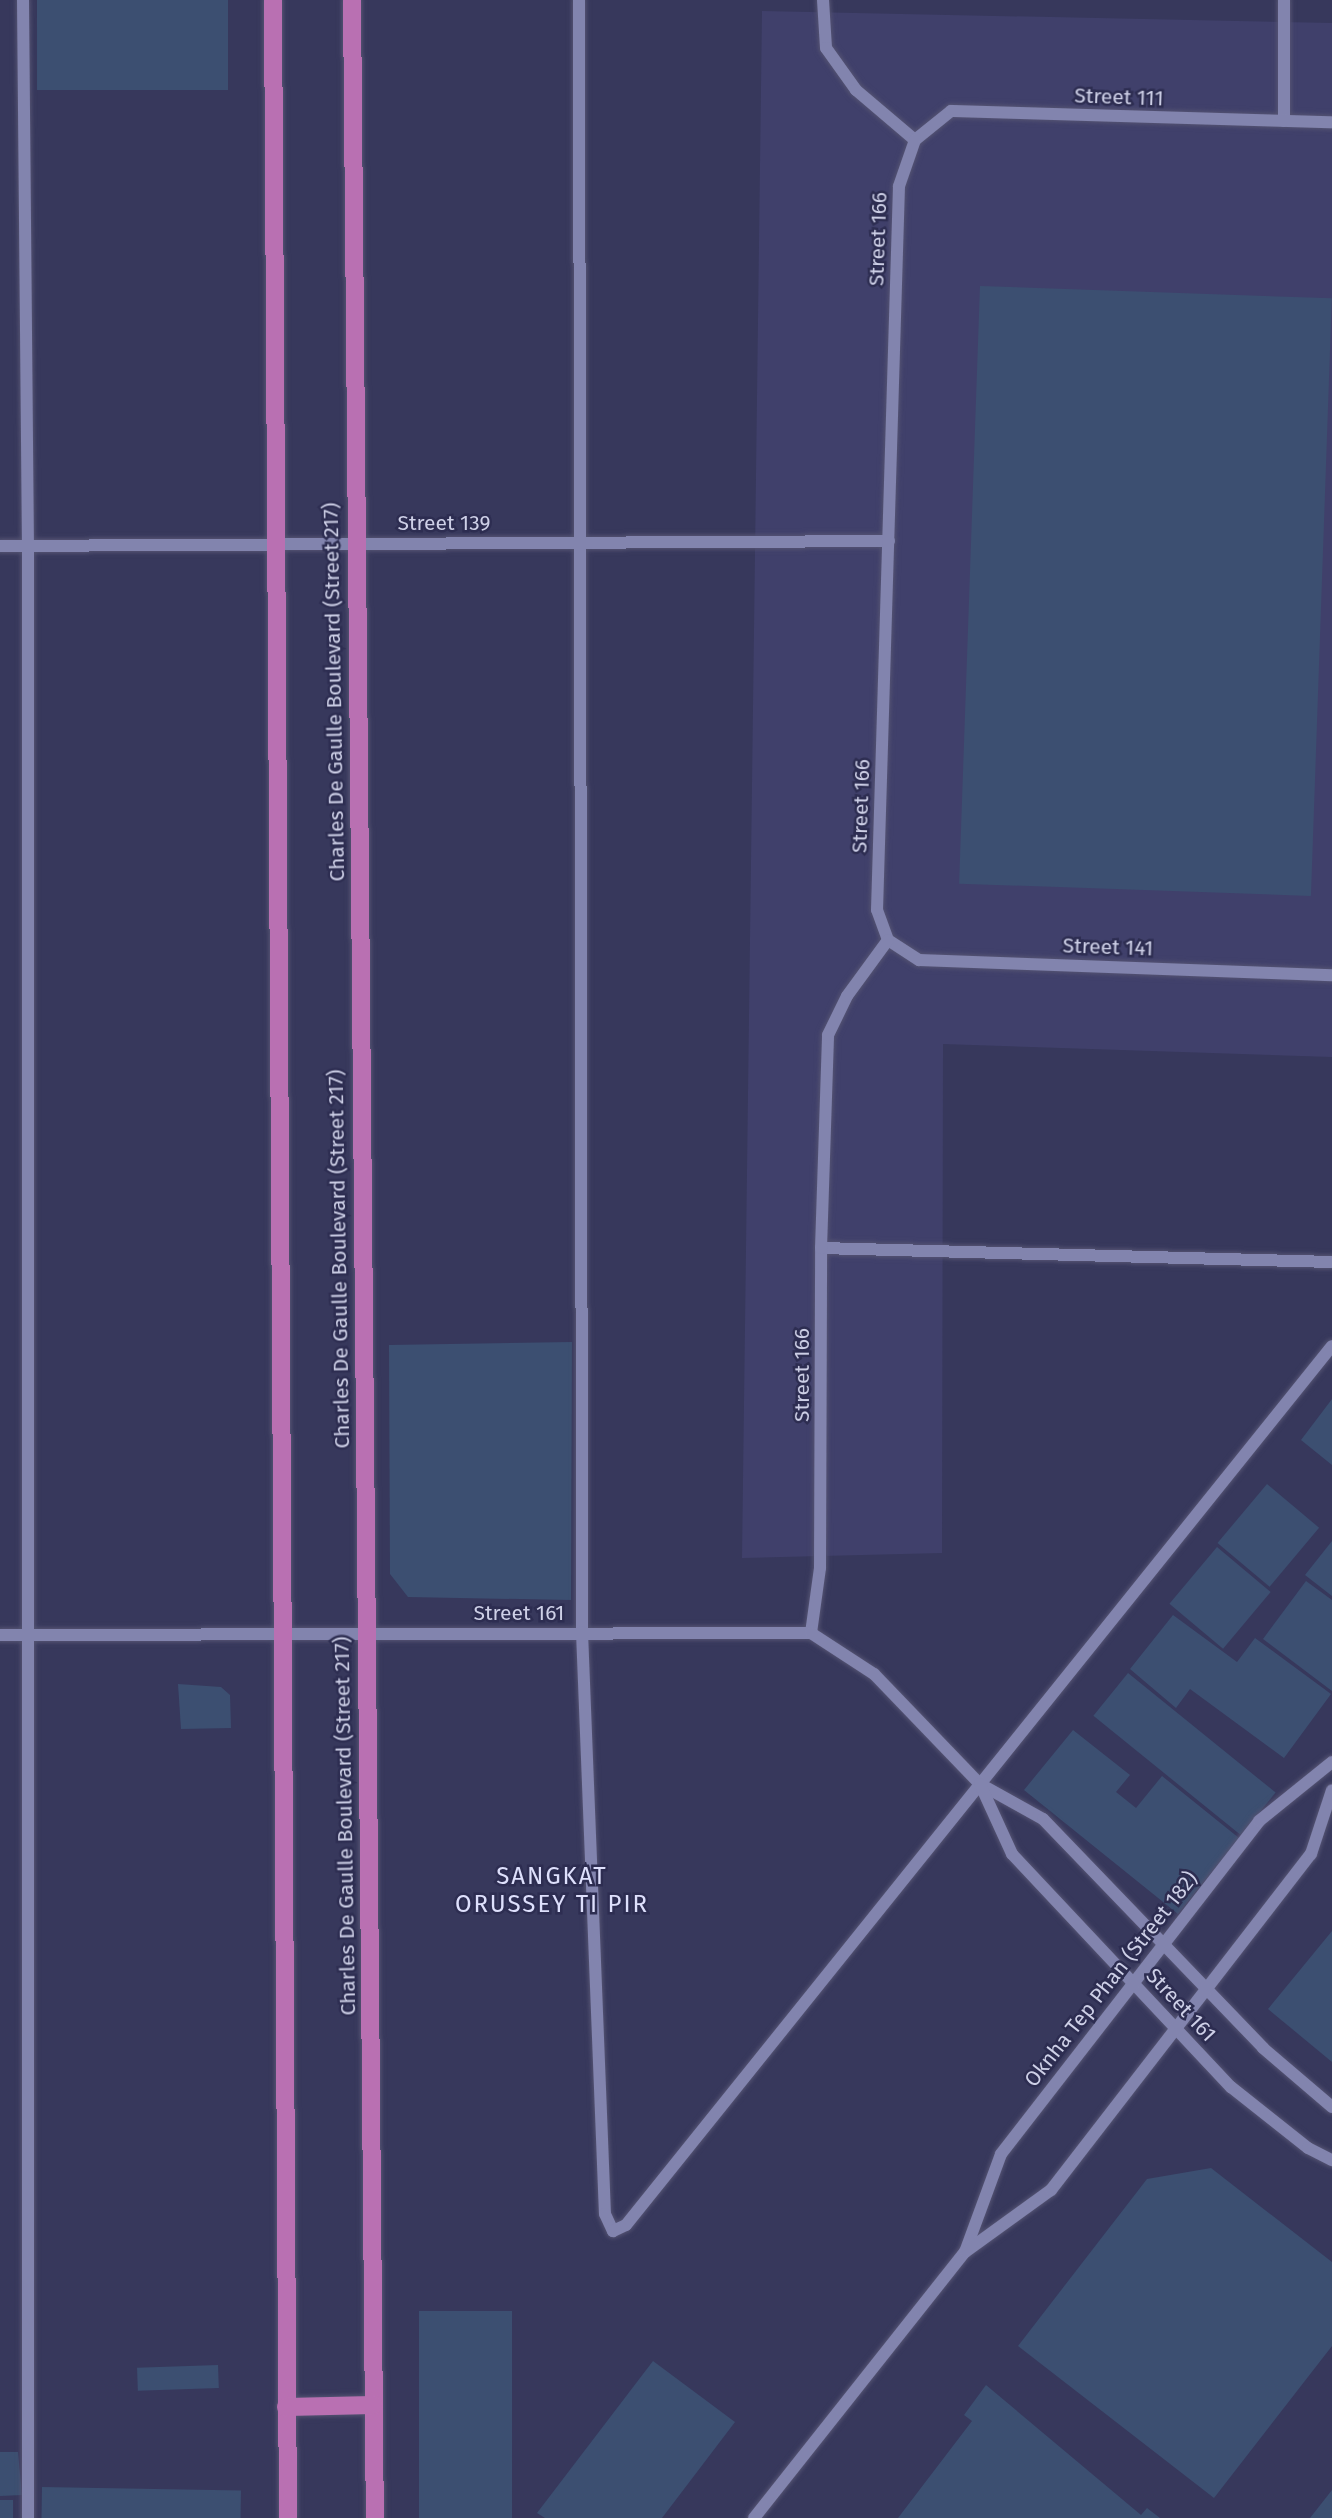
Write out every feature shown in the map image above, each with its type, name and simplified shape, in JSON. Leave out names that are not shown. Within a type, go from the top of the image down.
[{"type":"main road","points":[[274,0],[288,2518]]},
{"type":"main road","name":"Charles De Gaulle Boulevard (Street 217)","points":[[352,0],[375,2518]]},
{"type":"main road","points":[[286,2407],[374,2405]]},
{"type":"street","points":[[23,0],[28,546],[28,2518]]},
{"type":"street","points":[[579,0],[582,1632],[605,2214],[613,2231],[626,2225],[1332,1346]]},
{"type":"street","points":[[823,0],[826,48],[856,90],[915,140]]},
{"type":"street","points":[[1283,0],[1284,121]]},
{"type":"street","name":"Street 111","points":[[915,140],[951,111],[1332,122]]},
{"type":"street","name":"Street 166","points":[[811,1633],[820,1568],[821,1248],[828,1035],[847,996],[888,940],[877,910],[899,186],[915,140]]},
{"type":"street","name":"Street 139","points":[[0,546],[889,541]]},
{"type":"street","name":"Street 141","points":[[888,940],[919,960],[1332,975]]},
{"type":"street","points":[[821,1248],[1332,1262]]},
{"type":"street","name":"Street 161","points":[[0,1635],[285,1632],[811,1633],[874,1674],[980,1784],[1043,1819],[1263,2048],[1332,2107]]},
{"type":"street","name":"Oknha Tep Phan (Street 182)","points":[[965,2252],[1001,2154],[1162,1942],[1259,1821],[1332,1762]]},
{"type":"street","name":"Street 161","points":[[980,1784],[1012,1854],[1231,2087],[1308,2148],[1332,2160]]},
{"type":"street","name":"Oknha Tep Phan (Street 182)","points":[[754,2518],[965,2252],[1051,2190],[1311,1854],[1332,1790]]},
{"type":"shaded area","points":[[762,11],[1332,23],[1332,1057],[943,1044],[942,1553],[742,1558]]},
{"type":"building","points":[[37,0],[228,0],[228,90],[37,90]]},
{"type":"building","points":[[980,286],[1332,298],[1311,896],[959,884]]},
{"type":"building","points":[[572,1342],[571,1600],[408,1597],[390,1574],[389,1345]]},
{"type":"building","points":[[1332,1399],[1332,1465],[1301,1440]]},
{"type":"building","points":[[1267,1484],[1319,1528],[1270,1587],[1218,1543]]},
{"type":"building","points":[[1332,1541],[1332,1596],[1305,1575]]},
{"type":"building","points":[[1217,1547],[1271,1592],[1223,1649],[1169,1604]]},
{"type":"building","points":[[1306,1581],[1332,1600],[1332,1691],[1263,1639]]},
{"type":"building","points":[[1173,1615],[1237,1662],[1255,1638],[1331,1694],[1284,1758],[1190,1689],[1176,1708],[1130,1669]]},
{"type":"building","points":[[1128,1673],[1276,1793],[1241,1835],[1093,1716]]},
{"type":"building","points":[[178,1684],[221,1687],[230,1695],[231,1728],[181,1729]]},
{"type":"building","points":[[1073,1730],[1130,1775],[1116,1792],[1136,1808],[1162,1776],[1239,1838],[1178,1914],[1024,1790]]},
{"type":"building","points":[[1332,1931],[1332,2062],[1268,2009]]},
{"type":"building","points":[[1211,2168],[1332,2262],[1332,2346],[1214,2498],[1018,2346],[1147,2179]]},
{"type":"building","points":[[419,2311],[512,2311],[512,2518],[419,2518]]},
{"type":"building","points":[[653,2361],[735,2422],[662,2518],[545,2518],[537,2513]]},
{"type":"building","points":[[218,2365],[219,2388],[138,2391],[137,2368]]},
{"type":"building","points":[[986,2385],[1141,2515],[1147,2508],[1160,2518],[898,2518],[972,2421],[964,2415]]},
{"type":"building","points":[[0,2452],[18,2452],[22,2495],[0,2496]]},
{"type":"building","points":[[42,2487],[241,2490],[240,2518],[41,2518]]},
{"type":"building","points":[[1332,2490],[1332,2518],[1310,2518]]},
{"type":"building","points":[[0,2500],[13,2500],[13,2518],[0,2518]]},
{"type":"district","name":"SANGKAT ORUSSEY TI PIR","points":[[552,1891]]}]
